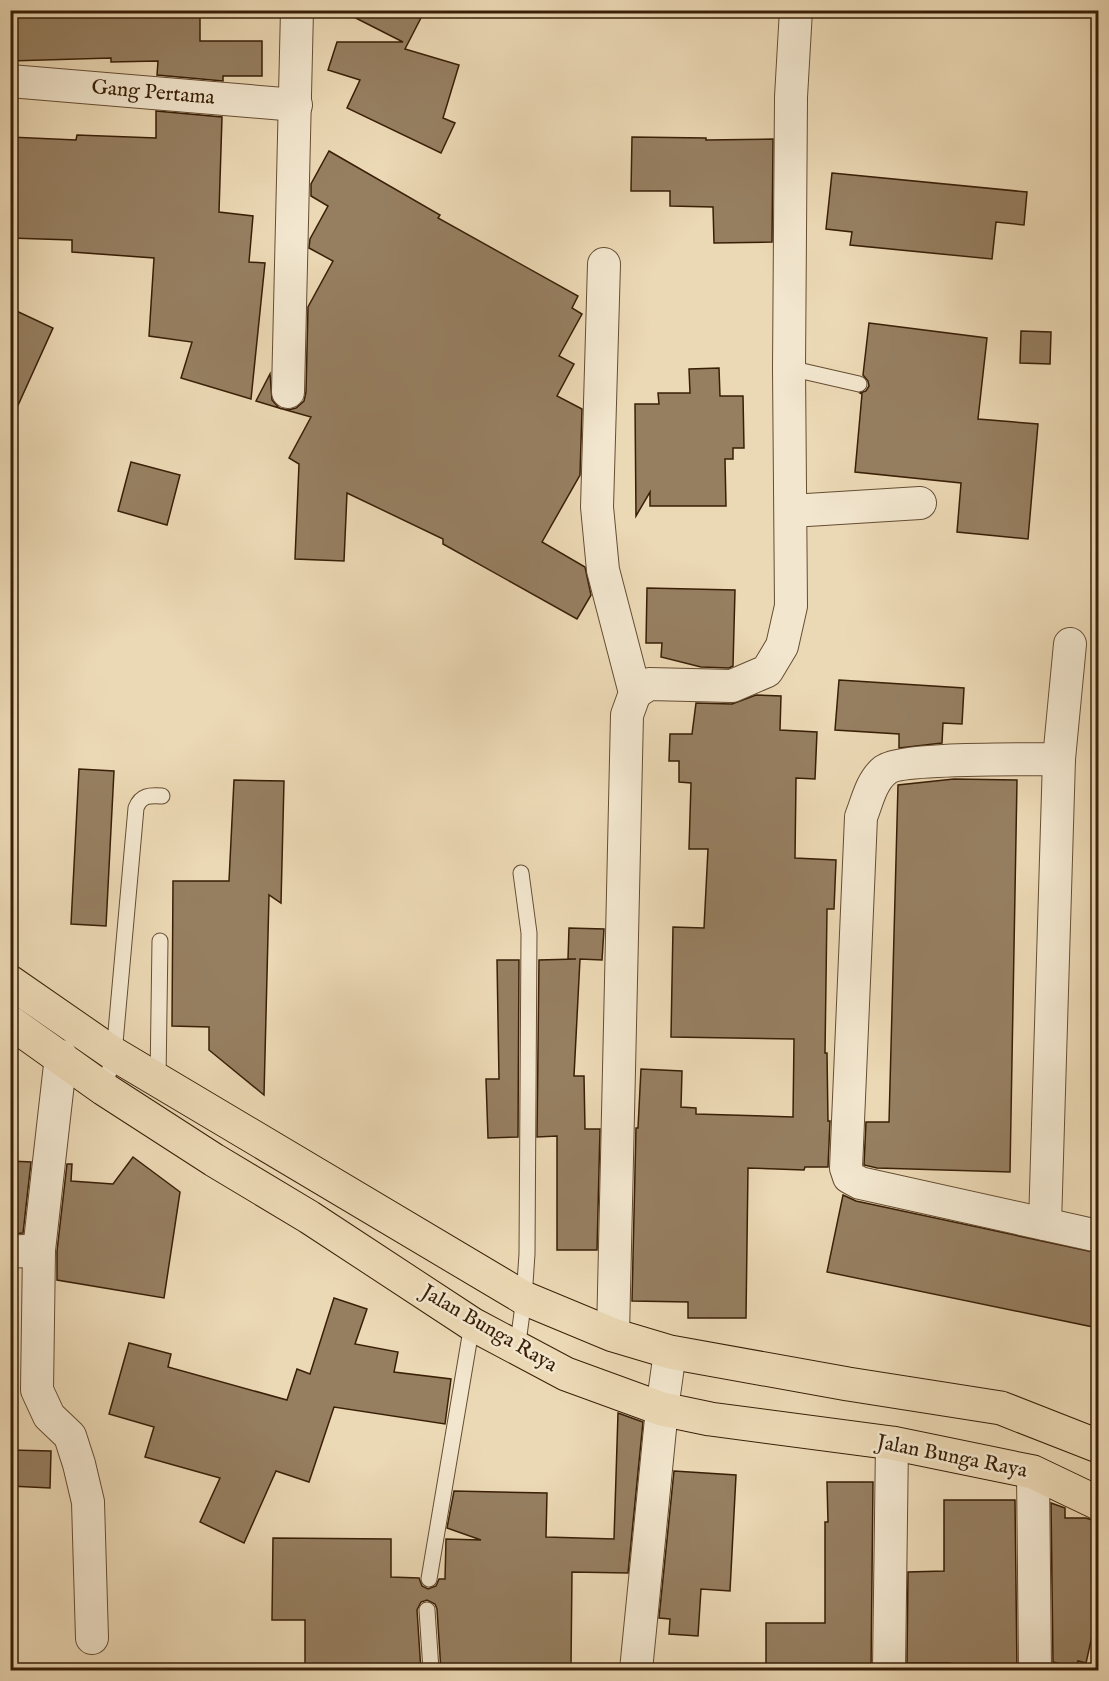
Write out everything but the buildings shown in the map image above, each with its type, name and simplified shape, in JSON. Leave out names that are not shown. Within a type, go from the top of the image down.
[{"type":"main road","points":[[10,982],[114,1054],[524,1298],[613,1335],[670,1352],[848,1384],[1001,1408],[1098,1446]]},
{"type":"main road","name":"Jalan Bunga Raya","points":[[10,1022],[61,1056],[104,1089],[214,1160],[309,1216],[472,1324],[566,1374],[662,1409],[710,1419],[892,1443],[1033,1472],[1098,1503]]},
{"type":"street","points":[[288,392],[297,10]]},
{"type":"street","points":[[635,693],[649,684],[732,686],[767,671],[782,646],[791,606],[789,368],[791,97],[796,10]]},
{"type":"street","name":"Gang Pertama","points":[[10,81],[296,105]]},
{"type":"street","points":[[604,264],[597,507],[603,570],[635,693],[627,715],[613,1335]]},
{"type":"street","points":[[791,511],[920,504]]},
{"type":"street","points":[[1044,1224],[1059,759],[1070,644]]},
{"type":"street","points":[[1059,759],[914,762],[885,769],[875,781],[861,817],[846,1168],[849,1177],[860,1183],[1098,1236]]},
{"type":"street","points":[[61,1056],[25,1251],[37,1390],[49,1416],[70,1436],[88,1502],[92,1638]]},
{"type":"street","points":[[636,1671],[662,1409],[670,1352]]},
{"type":"street","points":[[889,1671],[892,1443]]},
{"type":"street","points":[[1033,1472],[1035,1671]]},
{"type":"lane","points":[[789,368],[860,384]]},
{"type":"lane","points":[[104,1089],[114,1054],[136,808],[144,797],[162,796]]},
{"type":"lane","points":[[518,1350],[527,1254],[530,933],[520,873]]},
{"type":"lane","points":[[158,1079],[160,941]]},
{"type":"lane","points":[[429,1579],[472,1324]]},
{"type":"lane","points":[[427,1610],[431,1671]]}]
